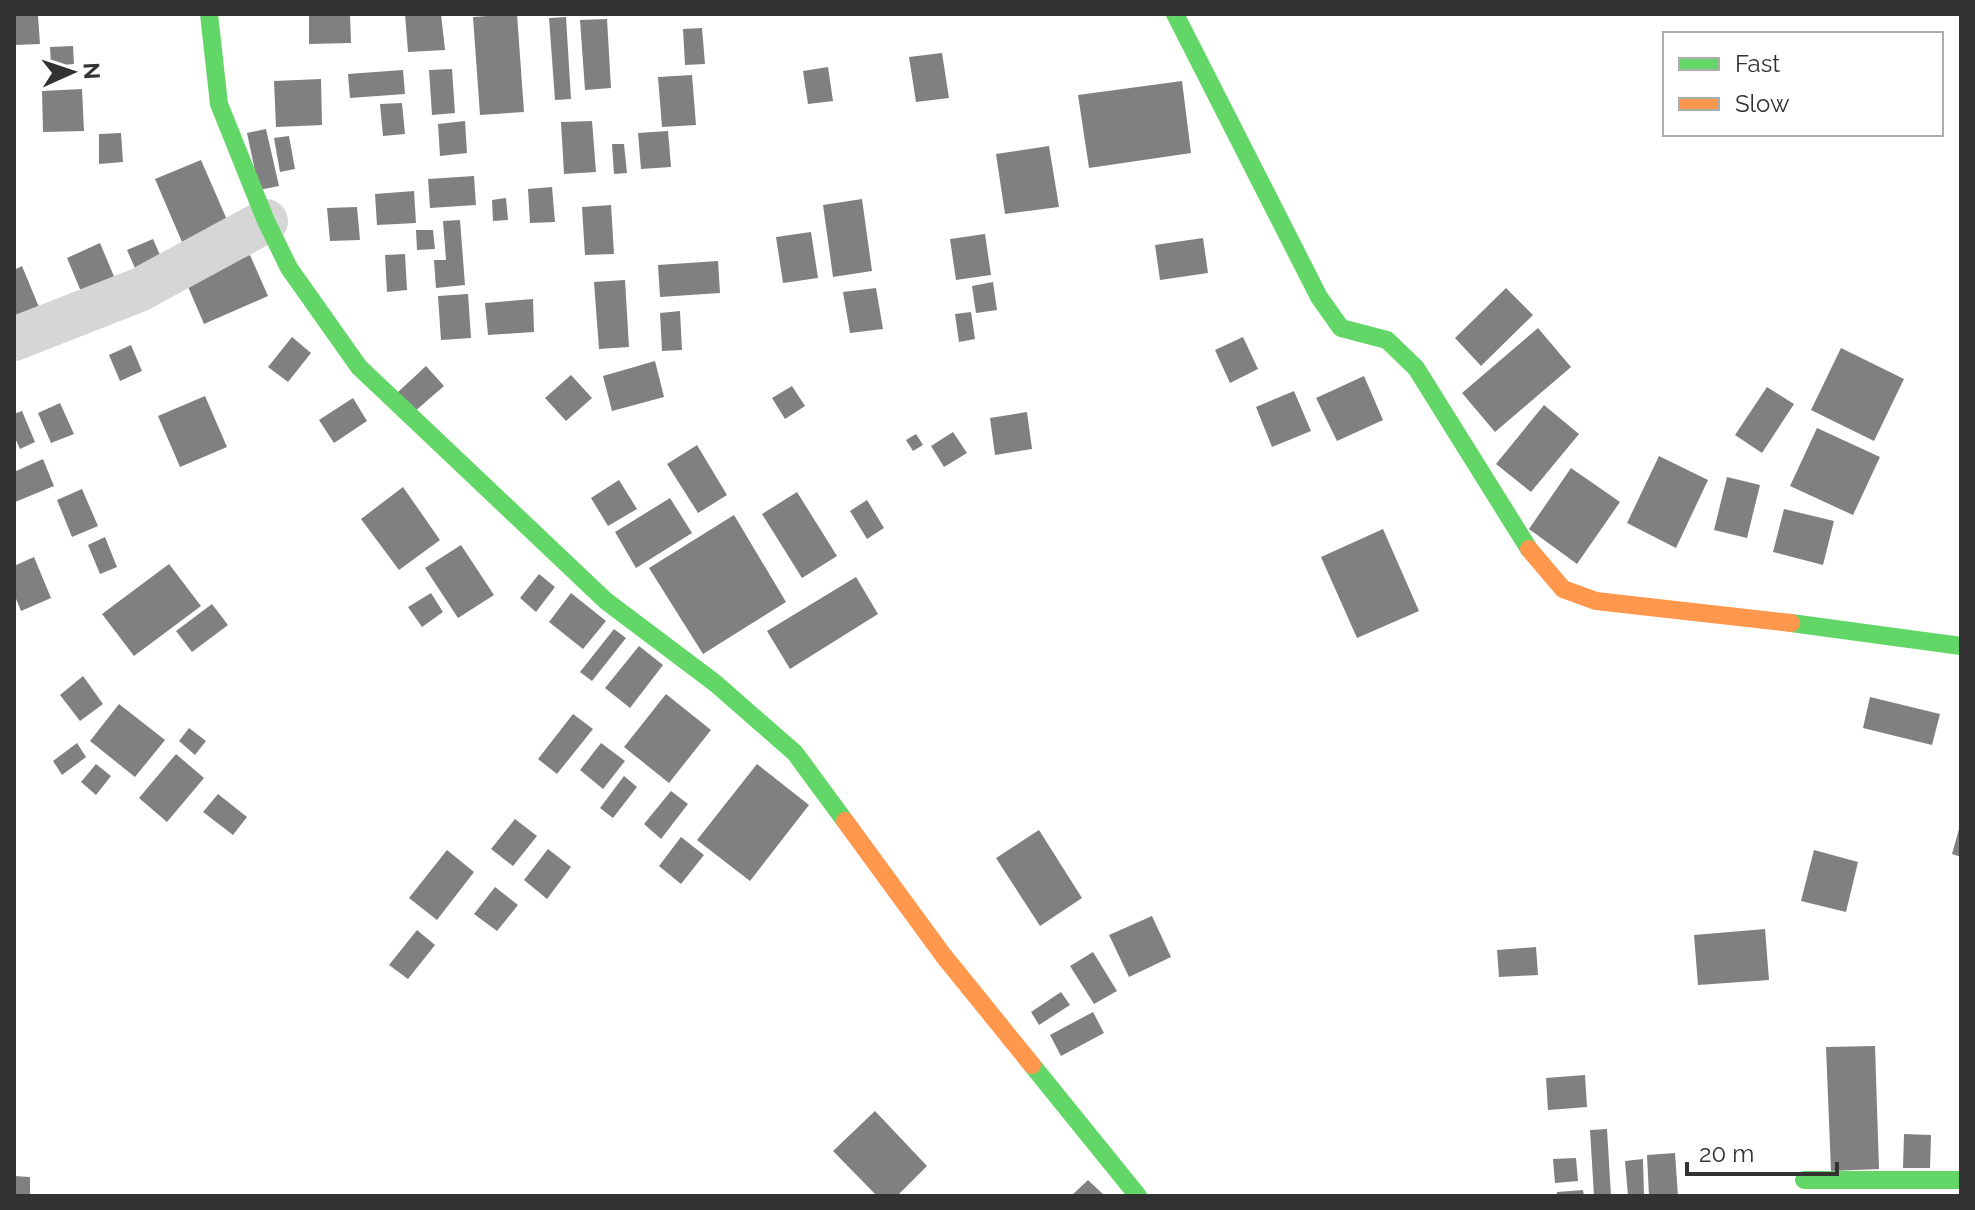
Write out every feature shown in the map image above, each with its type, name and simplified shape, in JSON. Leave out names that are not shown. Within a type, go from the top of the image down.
[{"type":"street","points":[[209,14],[219,104],[266,221],[289,268],[359,367],[606,601],[715,683],[795,753],[943,955],[1138,1196]]},
{"type":"street","points":[[1175,14],[1319,297],[1341,328],[1387,340],[1416,368],[1539,564],[1563,589],[1596,601],[1895,635],[1961,646]]},
{"type":"street","points":[[14,339],[139,290],[266,221]]},
{"type":"street","points":[[1804,1180],[1961,1180]]},
{"type":"building","points":[[309,14],[350,14],[351,43],[309,44]]},
{"type":"building","points":[[405,14],[441,14],[445,50],[408,52]]},
{"type":"building","points":[[517,14],[524,112],[480,115],[473,17]]},
{"type":"building","points":[[14,16],[38,16],[40,44],[14,45]]},
{"type":"building","points":[[566,17],[571,99],[555,100],[549,18]]},
{"type":"building","points":[[607,19],[611,88],[585,90],[580,20]]},
{"type":"building","points":[[702,28],[705,64],[685,65],[683,29]]},
{"type":"building","points":[[73,46],[74,64],[51,66],[50,47]]},
{"type":"building","points":[[942,53],[949,98],[916,102],[909,57]]},
{"type":"building","points":[[828,67],[833,101],[808,104],[803,71]]},
{"type":"building","points":[[452,69],[455,113],[432,115],[429,70]]},
{"type":"building","points":[[403,70],[405,94],[350,98],[348,74]]},
{"type":"building","points":[[692,75],[696,125],[662,127],[658,77]]},
{"type":"building","points":[[321,79],[322,125],[276,127],[274,81]]},
{"type":"building","points":[[1182,81],[1191,153],[1089,168],[1078,95]]},
{"type":"building","points":[[82,89],[84,131],[43,132],[42,91]]},
{"type":"building","points":[[402,103],[405,134],[383,136],[380,104]]},
{"type":"building","points":[[465,121],[467,153],[440,156],[438,124]]},
{"type":"building","points":[[592,121],[596,172],[564,174],[561,122]]},
{"type":"building","points":[[266,129],[279,186],[259,190],[247,133]]},
{"type":"building","points":[[668,131],[671,167],[641,169],[638,133]]},
{"type":"building","points":[[121,133],[123,162],[99,164],[99,134]]},
{"type":"building","points":[[289,136],[295,169],[280,172],[274,138]]},
{"type":"building","points":[[612,144],[624,144],[627,173],[614,174]]},
{"type":"building","points":[[1049,146],[1059,207],[1005,214],[996,154]]},
{"type":"building","points":[[201,160],[231,229],[185,249],[155,179]]},
{"type":"building","points":[[474,176],[476,205],[430,208],[428,179]]},
{"type":"building","points":[[552,187],[555,222],[530,223],[528,189]]},
{"type":"building","points":[[414,191],[416,223],[377,225],[375,194]]},
{"type":"building","points":[[506,198],[508,220],[493,221],[492,200]]},
{"type":"building","points":[[862,199],[872,271],[833,277],[823,205]]},
{"type":"building","points":[[611,205],[614,254],[585,255],[582,207]]},
{"type":"building","points":[[357,207],[360,240],[330,241],[327,208]]},
{"type":"building","points":[[460,220],[465,285],[436,288],[434,260],[446,260],[443,221]]},
{"type":"building","points":[[416,230],[433,230],[435,249],[417,250]]},
{"type":"building","points":[[811,232],[818,278],[783,283],[776,237]]},
{"type":"building","points":[[985,234],[991,275],[956,280],[950,239]]},
{"type":"building","points":[[1203,238],[1208,273],[1160,280],[1155,245]]},
{"type":"building","points":[[153,239],[164,264],[138,275],[127,250]]},
{"type":"building","points":[[100,243],[118,286],[85,301],[67,258]]},
{"type":"building","points":[[405,254],[407,290],[387,292],[385,255]]},
{"type":"building","points":[[250,255],[268,296],[204,324],[186,282]]},
{"type":"building","points":[[718,261],[720,293],[660,297],[658,265]]},
{"type":"building","points":[[22,266],[41,312],[14,324],[14,270]]},
{"type":"building","points":[[625,280],[629,347],[599,349],[594,282]]},
{"type":"building","points":[[993,282],[997,310],[976,313],[972,286]]},
{"type":"building","points":[[876,288],[883,329],[850,333],[843,292]]},
{"type":"building","points":[[1506,288],[1533,315],[1481,366],[1455,338]]},
{"type":"building","points":[[468,294],[471,338],[441,340],[438,296]]},
{"type":"building","points":[[533,299],[534,332],[488,335],[485,303]]},
{"type":"building","points":[[680,311],[682,350],[662,351],[660,313]]},
{"type":"building","points":[[971,312],[975,339],[959,342],[955,314]]},
{"type":"building","points":[[1538,328],[1571,367],[1495,432],[1462,393]]},
{"type":"building","points":[[292,337],[311,353],[288,382],[268,367]]},
{"type":"building","points":[[1243,337],[1258,369],[1230,383],[1215,350]]},
{"type":"building","points":[[131,345],[142,371],[120,381],[109,355]]},
{"type":"building","points":[[1841,348],[1904,379],[1874,441],[1811,410]]},
{"type":"building","points":[[655,361],[664,397],[612,411],[603,376]]},
{"type":"building","points":[[426,366],[444,386],[414,412],[397,393]]},
{"type":"building","points":[[571,375],[592,398],[566,421],[545,398]]},
{"type":"building","points":[[1364,376],[1383,420],[1337,441],[1316,398]]},
{"type":"building","points":[[792,386],[805,406],[785,419],[772,398]]},
{"type":"building","points":[[1767,387],[1794,404],[1762,453],[1735,435]]},
{"type":"building","points":[[1294,391],[1311,431],[1272,447],[1256,407]]},
{"type":"building","points":[[205,396],[227,447],[180,467],[158,416]]},
{"type":"building","points":[[353,398],[367,421],[334,443],[319,420]]},
{"type":"building","points":[[60,403],[74,434],[51,443],[38,413]]},
{"type":"building","points":[[1544,405],[1579,434],[1531,492],[1496,464]]},
{"type":"building","points":[[22,411],[35,442],[20,449],[14,436],[14,414]]},
{"type":"building","points":[[1027,412],[1032,449],[995,455],[990,418]]},
{"type":"building","points":[[1817,428],[1880,457],[1853,515],[1790,486]]},
{"type":"building","points":[[953,432],[967,453],[944,467],[931,446]]},
{"type":"building","points":[[916,434],[923,445],[913,451],[906,440]]},
{"type":"building","points":[[697,445],[727,495],[698,513],[667,464]]},
{"type":"building","points":[[1659,456],[1708,480],[1676,548],[1627,523]]},
{"type":"building","points":[[43,459],[54,486],[15,502],[14,472]]},
{"type":"building","points":[[1571,468],[1620,502],[1577,564],[1529,529]]},
{"type":"building","points":[[1727,477],[1760,485],[1747,538],[1714,530]]},
{"type":"building","points":[[619,480],[637,509],[608,526],[591,498]]},
{"type":"building","points":[[403,487],[440,540],[399,570],[361,519]]},
{"type":"building","points":[[82,489],[98,526],[72,537],[57,500]]},
{"type":"building","points":[[797,492],[837,556],[802,578],[762,514]]},
{"type":"building","points":[[670,498],[692,533],[636,568],[615,532]]},
{"type":"building","points":[[867,500],[884,528],[867,539],[850,511]]},
{"type":"building","points":[[1784,509],[1834,521],[1823,565],[1773,552]]},
{"type":"building","points":[[734,515],[786,602],[703,654],[649,568]]},
{"type":"building","points":[[1383,529],[1419,611],[1357,638],[1321,557]]},
{"type":"building","points":[[105,537],[117,567],[100,574],[88,545]]},
{"type":"building","points":[[461,545],[494,595],[458,618],[425,568]]},
{"type":"building","points":[[34,557],[51,598],[21,611],[14,594],[14,566]]},
{"type":"building","points":[[169,564],[201,606],[134,656],[102,614]]},
{"type":"building","points":[[539,574],[555,587],[536,612],[520,598]]},
{"type":"building","points":[[856,577],[878,614],[790,669],[767,631]]},
{"type":"building","points":[[431,593],[443,612],[422,627],[408,607]]},
{"type":"building","points":[[571,593],[606,621],[583,649],[549,622]]},
{"type":"building","points":[[212,604],[228,625],[192,652],[176,631]]},
{"type":"building","points":[[614,629],[626,638],[592,681],[580,672]]},
{"type":"building","points":[[639,646],[663,665],[630,708],[605,688]]},
{"type":"building","points":[[83,676],[103,704],[80,721],[60,695]]},
{"type":"building","points":[[666,694],[711,730],[669,783],[624,747]]},
{"type":"building","points":[[1870,697],[1940,714],[1932,745],[1863,728]]},
{"type":"building","points":[[119,704],[165,740],[135,777],[90,741]]},
{"type":"building","points":[[573,714],[593,729],[557,774],[538,759]]},
{"type":"building","points":[[189,728],[206,741],[195,755],[179,741]]},
{"type":"building","points":[[77,743],[86,757],[62,775],[53,761]]},
{"type":"building","points":[[601,743],[625,761],[603,789],[580,770]]},
{"type":"building","points":[[176,754],[204,778],[167,822],[139,798]]},
{"type":"building","points":[[96,764],[111,776],[96,795],[81,782]]},
{"type":"building","points":[[757,764],[809,805],[750,881],[697,840]]},
{"type":"building","points":[[624,776],[637,787],[613,818],[600,808]]},
{"type":"building","points":[[671,791],[688,804],[661,839],[644,824]]},
{"type":"building","points":[[218,794],[247,817],[233,835],[203,812]]},
{"type":"building","points":[[515,819],[537,836],[513,866],[491,849]]},
{"type":"building","points":[[1961,822],[1961,857],[1952,854]]},
{"type":"building","points":[[1039,830],[1082,898],[1040,926],[996,858]]},
{"type":"building","points":[[681,837],[704,855],[681,884],[659,866]]},
{"type":"building","points":[[548,849],[571,867],[547,899],[524,880]]},
{"type":"building","points":[[447,850],[474,872],[437,920],[409,898]]},
{"type":"building","points":[[1814,850],[1858,862],[1846,912],[1801,901]]},
{"type":"building","points":[[495,887],[518,905],[497,931],[474,914]]},
{"type":"building","points":[[1152,916],[1171,957],[1129,977],[1109,935]]},
{"type":"building","points":[[1765,929],[1769,980],[1698,985],[1694,935]]},
{"type":"building","points":[[417,930],[435,945],[408,979],[389,965]]},
{"type":"building","points":[[1536,947],[1538,975],[1499,977],[1497,950]]},
{"type":"building","points":[[1093,952],[1117,991],[1094,1004],[1070,966]]},
{"type":"building","points":[[1061,992],[1070,1005],[1039,1025],[1031,1012]]},
{"type":"building","points":[[1093,1012],[1104,1033],[1061,1056],[1050,1035]]},
{"type":"building","points":[[1875,1046],[1879,1169],[1831,1171],[1826,1047]]},
{"type":"building","points":[[1585,1075],[1587,1107],[1548,1110],[1546,1078]]},
{"type":"building","points":[[875,1111],[927,1166],[897,1196],[877,1196],[833,1151]]},
{"type":"building","points":[[1607,1129],[1611,1196],[1594,1196],[1590,1130]]},
{"type":"building","points":[[1904,1134],[1931,1135],[1930,1168],[1903,1168]]},
{"type":"building","points":[[1675,1153],[1678,1196],[1649,1196],[1647,1155]]},
{"type":"building","points":[[1576,1158],[1578,1181],[1555,1183],[1553,1159]]},
{"type":"building","points":[[1643,1159],[1644,1196],[1628,1196],[1625,1161]]},
{"type":"building","points":[[14,1176],[30,1177],[30,1196],[14,1196]]},
{"type":"building","points":[[1088,1180],[1105,1196],[1071,1196]]},
{"type":"building","points":[[1583,1190],[1584,1196],[1557,1196],[1557,1192]]},
{"type":"traffic: fast","points":[[209,14],[219,104],[266,221],[289,268],[359,367],[606,601],[715,683],[795,753],[845,821]]},
{"type":"traffic: fast","points":[[1175,14],[1319,297],[1341,328],[1387,340],[1416,368],[1529,549]]},
{"type":"traffic: fast","points":[[1791,623],[1961,646]]},
{"type":"traffic: fast","points":[[1032,1065],[1138,1196]]},
{"type":"traffic: fast","points":[[1804,1180],[1961,1180]]},
{"type":"traffic: slow","points":[[1529,549],[1563,589],[1596,601],[1791,623]]},
{"type":"traffic: slow","points":[[845,821],[943,955],[1032,1065]]}]
